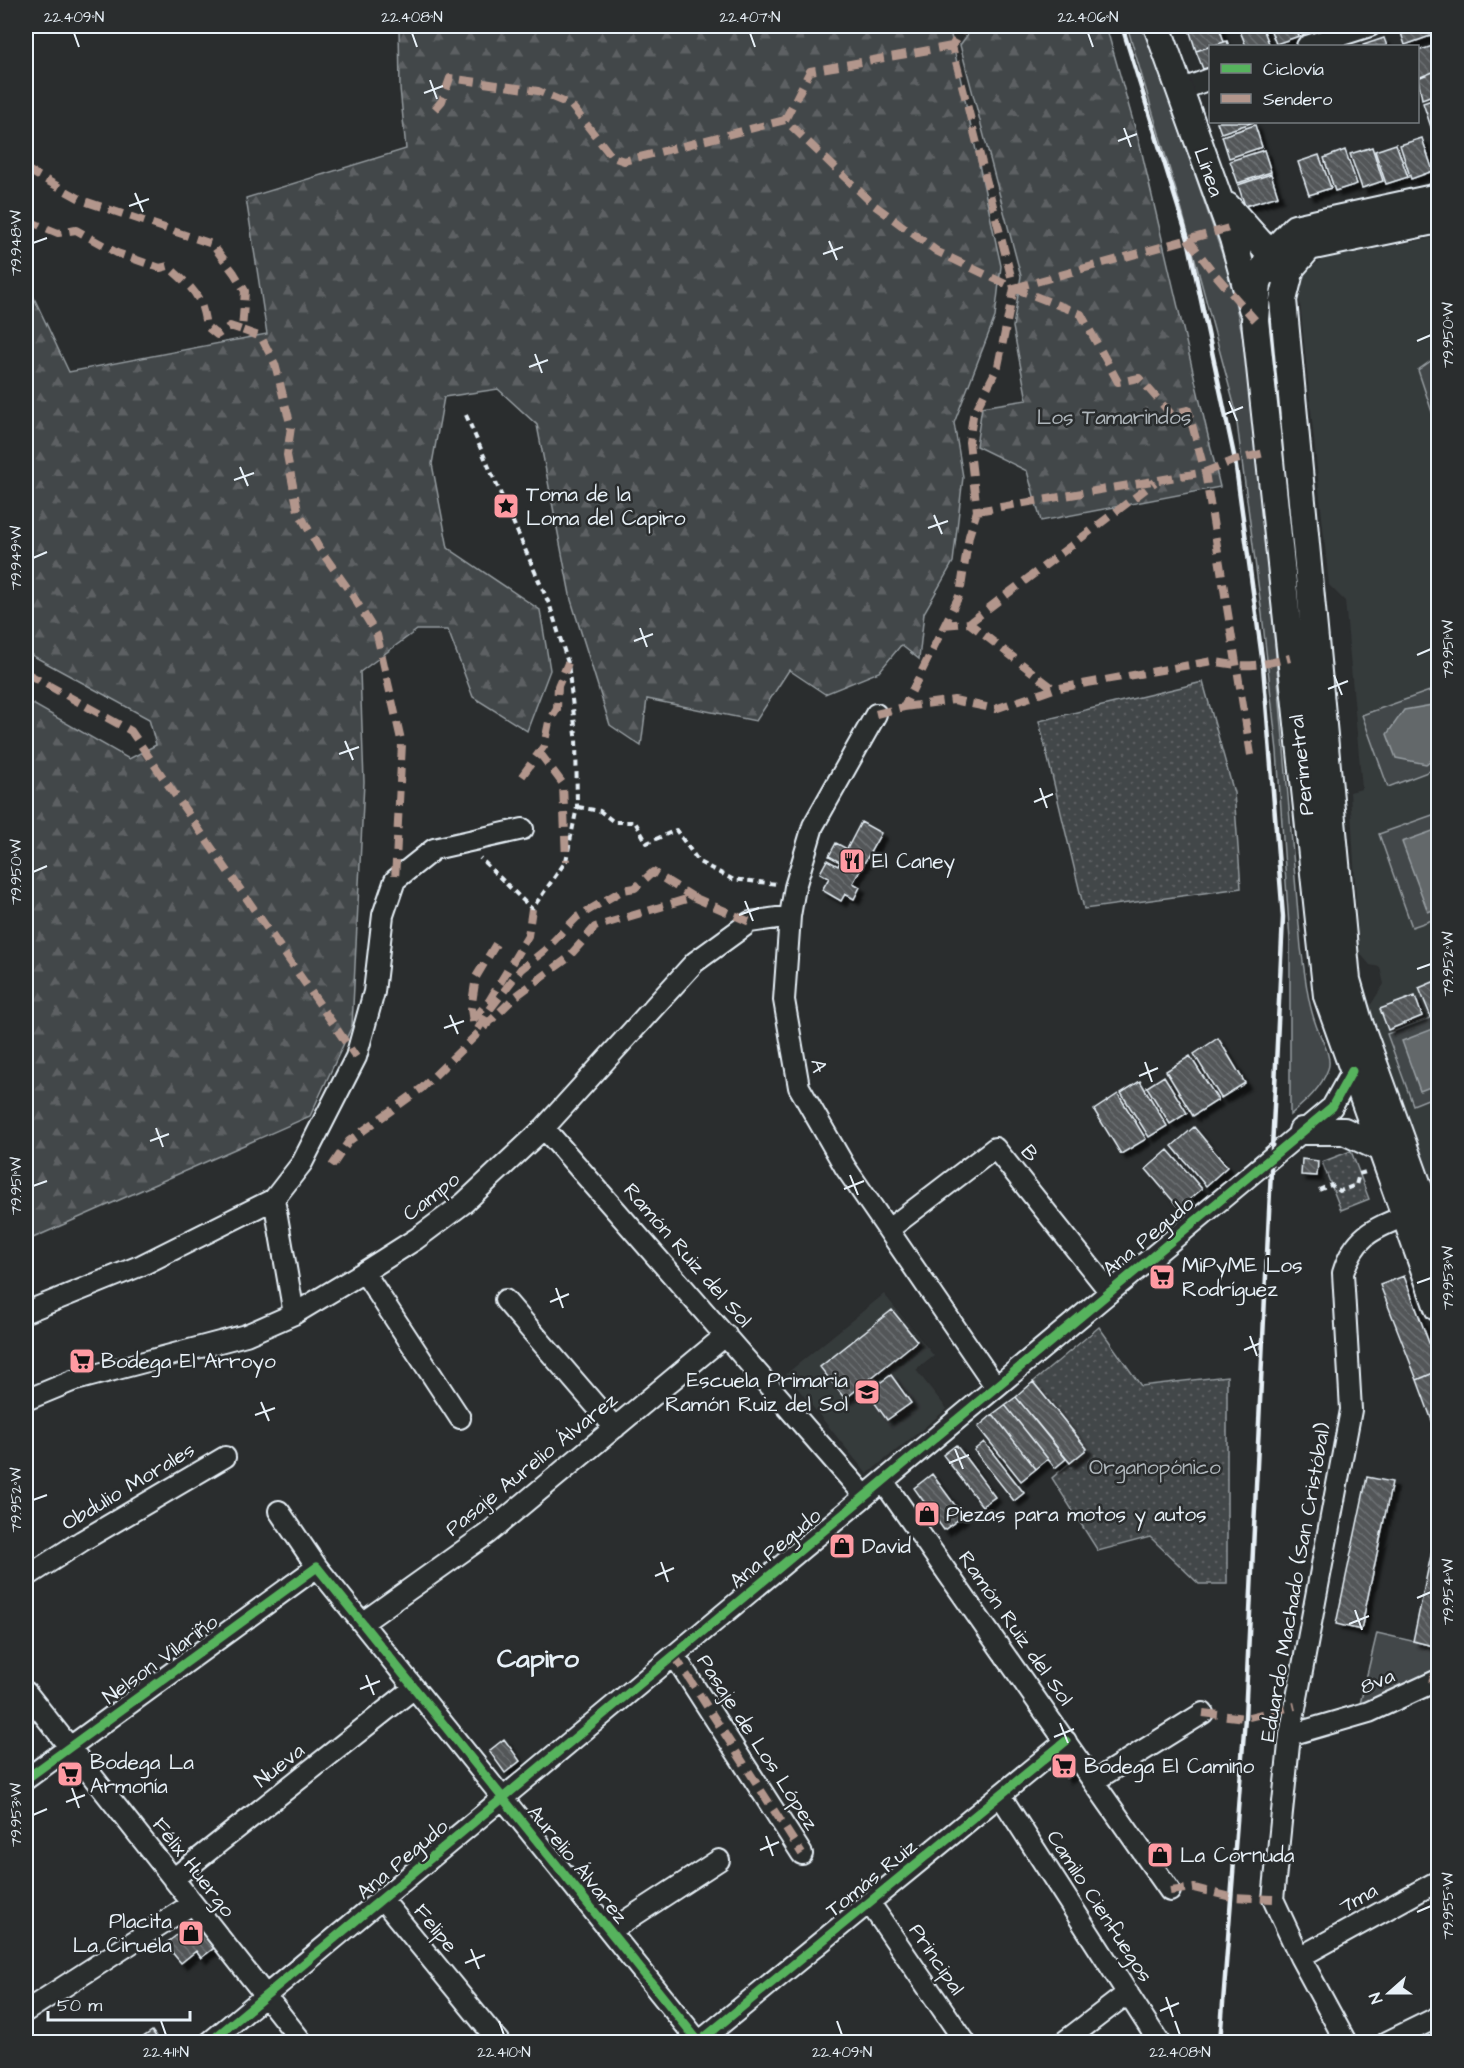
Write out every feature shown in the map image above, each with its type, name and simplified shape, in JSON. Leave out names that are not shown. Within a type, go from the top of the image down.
[{"type":"main road","name":"Línea","points":[[1157,26],[1217,195],[1252,243],[1256,320]]},
{"type":"main road","points":[[1302,237],[1438,196]]},
{"type":"main road","points":[[1252,243],[1438,220]]},
{"type":"main road","name":"Perimetral","points":[[1302,237],[1283,300],[1347,980],[1360,1025],[1438,1241]]},
{"type":"main road","name":"Perimetral","points":[[1252,243],[1283,300]]},
{"type":"main road","name":"Perimetral","points":[[1252,243],[1258,283],[1256,320],[1326,996],[1438,1308]]},
{"type":"main road","points":[[1352,1071],[1360,1025]]},
{"type":"main road","points":[[1364,1104],[1397,1126]]},
{"type":"main road","points":[[1302,1131],[1344,1131],[1380,1148]]},
{"type":"street","points":[[1310,45],[1370,26]]},
{"type":"street","points":[[1180,90],[1209,79]]},
{"type":"street","name":"A","points":[[876,714],[813,826],[795,887],[790,916],[784,1000],[799,1087],[845,1167],[996,1387]]},
{"type":"street","points":[[26,1312],[142,1265],[274,1199],[302,1163],[356,1057],[374,992],[383,915],[395,879],[434,849],[523,829]]},
{"type":"street","name":"Campo","points":[[26,1400],[72,1381],[246,1335],[294,1314],[364,1272],[416,1239],[464,1203],[544,1128],[695,962],[750,922],[790,916]]},
{"type":"street","name":"Ana Pegudo","points":[[210,2043],[1332,1107],[1352,1071]]},
{"type":"street","points":[[1332,1107],[1364,1104]]},
{"type":"street","name":"Ramón Ruiz del Sol","points":[[544,1128],[865,1496]]},
{"type":"street","name":"B","points":[[889,1229],[995,1148],[1110,1293]]},
{"type":"street","points":[[274,1199],[294,1314]]},
{"type":"street","name":"Eduardo Machado (San Cristóbal)","points":[[1346,2043],[1300,1957],[1273,1899],[1290,1735],[1351,1410],[1343,1273],[1348,1255],[1372,1230],[1405,1216]]},
{"type":"street","points":[[364,1272],[460,1418]]},
{"type":"street","points":[[505,1300],[615,1428]]},
{"type":"street","name":"Pasaje Aurelio Álvarez","points":[[362,1623],[487,1533],[726,1335]]},
{"type":"street","name":"Obdulio Morales","points":[[26,1578],[82,1541],[225,1457]]},
{"type":"street","name":"Ramón Ruiz del Sol","points":[[883,1481],[1170,1891]]},
{"type":"street","name":"Aurelio Álvarez","points":[[279,1512],[317,1567],[699,2043]]},
{"type":"street","name":"Nelson Vilariño","points":[[26,1779],[317,1567]]},
{"type":"street","name":"Pasaje de Los López","points":[[674,1655],[802,1854]]},
{"type":"street","name":"8va","points":[[1290,1735],[1369,1712],[1436,1686]]},
{"type":"street","name":"Nueva","points":[[173,1879],[414,1688]]},
{"type":"street","name":"Félix Huergo","points":[[26,1692],[302,2043]]},
{"type":"street","points":[[1295,1706],[1333,1723]]},
{"type":"street","points":[[1094,1781],[1203,1713]]},
{"type":"street","name":"Tomás Ruiz","points":[[699,2043],[1066,1741]]},
{"type":"street","name":"Camilo Cienfuegos","points":[[1000,1795],[1159,2043]]},
{"type":"street","points":[[610,1931],[719,1860]]},
{"type":"street","name":"7ma","points":[[1300,1957],[1438,1881]]},
{"type":"street","name":"Felipe","points":[[381,1899],[499,2043]]},
{"type":"street","name":"Principal","points":[[869,1902],[965,2043]]},
{"type":"street","points":[[26,2011],[192,1904]]},
{"type":"street","points":[[1064,2043],[1128,1993]]},
{"type":"street","points":[[1387,2043],[1438,2017]]},
{"type":"path","points":[[465,842],[532,909],[566,861],[577,807],[576,735],[568,663],[550,606],[466,416]]},
{"type":"path","points":[[577,807],[600,811],[614,822],[635,822],[647,843],[676,830],[699,862],[732,879],[795,887]]},
{"type":"path","points":[[1318,1190],[1331,1185],[1340,1191],[1356,1185],[1359,1174]]},
{"type":"shaded area","points":[[1438,237],[1438,1196],[1368,1009],[1384,984],[1380,967],[1370,965],[1359,952],[1350,792],[1362,789],[1345,601],[1329,585],[1299,294],[1304,272],[1323,259]]},
{"type":"shaded area","points":[[1438,704],[1438,755],[1426,764],[1396,758],[1387,734],[1404,710]]},
{"type":"shaded area","points":[[1438,829],[1438,908],[1428,912],[1402,842]]},
{"type":"shaded area","points":[[1438,1027],[1438,1084],[1420,1091],[1402,1041]]},
{"type":"shaded area","name":"Escuela Primaria Ramón Ruiz del Sol","points":[[884,1294],[934,1356],[916,1370],[947,1409],[867,1474],[786,1374]]},
{"type":"green space","points":[[399,26],[949,26],[1001,266],[995,317],[954,423],[963,477],[953,562],[924,613],[919,659],[901,645],[879,672],[825,694],[789,670],[756,721],[647,699],[641,746],[610,725],[571,600],[537,425],[498,389],[444,397],[432,464],[448,548],[540,610],[550,670],[527,731],[473,697],[448,630],[417,630],[360,672],[364,782],[352,1026],[310,1116],[26,1241],[26,700],[129,759],[156,745],[149,719],[26,652],[26,281],[69,372],[267,334],[246,198],[406,149],[400,88]]},
{"type":"green space","name":"Los Tamarindos","points":[[974,26],[1106,26],[1141,149],[1220,487],[1041,521],[1027,471],[976,446],[982,407],[1027,400],[1013,327],[1021,276],[960,45]]},
{"type":"green space","points":[[1127,26],[1144,26],[1228,271],[1252,377],[1301,948],[1310,1006],[1329,1059],[1328,1069],[1317,1089],[1290,1115],[1290,940],[1277,751],[1235,408],[1182,211]]},
{"type":"green space","points":[[1438,356],[1438,430],[1418,370]]},
{"type":"green space","points":[[1203,682],[1234,793],[1241,888],[1084,909],[1039,721]]},
{"type":"green space","points":[[1438,688],[1438,768],[1388,787],[1362,715]]},
{"type":"green space","points":[[1438,813],[1438,918],[1412,927],[1379,834]]},
{"type":"green space","points":[[1438,1015],[1438,1095],[1413,1105],[1387,1034]]},
{"type":"green space","points":[[1351,1151],[1369,1199],[1341,1210],[1322,1162]]},
{"type":"green space","name":"Organopónico","points":[[1099,1327],[1141,1386],[1227,1376],[1227,1584],[1199,1584],[1150,1537],[1098,1551],[1052,1478],[1087,1448],[1033,1382]]},
{"type":"green space","points":[[1377,1633],[1438,1647],[1438,1672],[1359,1708]]},
{"type":"building","points":[[1188,26],[1219,26],[1224,42],[1196,51]]},
{"type":"building","points":[[1238,26],[1262,26],[1270,45],[1246,45]]},
{"type":"building","points":[[1269,26],[1295,26],[1299,36],[1276,44]]},
{"type":"building","points":[[1433,26],[1436,34],[1405,45],[1399,27]]},
{"type":"building","points":[[1384,38],[1387,45],[1363,45]]},
{"type":"building","points":[[1227,41],[1229,45],[1215,45]]},
{"type":"building","points":[[1438,44],[1438,70],[1419,78],[1419,51]]},
{"type":"building","points":[[1209,46],[1209,67],[1203,69],[1196,51]]},
{"type":"building","points":[[1438,70],[1438,93],[1422,99],[1419,78]]},
{"type":"building","points":[[1438,98],[1438,125],[1431,127],[1423,103]]},
{"type":"building","points":[[1217,123],[1251,123],[1221,133]]},
{"type":"building","points":[[1255,125],[1262,147],[1229,158],[1222,136]]},
{"type":"building","points":[[1438,125],[1438,141],[1436,142],[1431,127]]},
{"type":"building","points":[[1422,138],[1433,171],[1411,179],[1400,145]]},
{"type":"building","points":[[1396,144],[1408,177],[1386,184],[1375,151]]},
{"type":"building","points":[[1372,147],[1383,181],[1362,188],[1350,154]]},
{"type":"building","points":[[1264,150],[1271,172],[1238,183],[1230,161]]},
{"type":"building","points":[[1345,150],[1357,184],[1335,191],[1324,158]]},
{"type":"building","points":[[1319,155],[1331,188],[1309,195],[1298,162]]},
{"type":"building","points":[[1271,174],[1278,196],[1245,206],[1238,185]]},
{"type":"building","name":"El Caney","points":[[861,822],[881,833],[853,883],[860,887],[854,899],[845,894],[841,901],[822,890],[829,878],[820,873],[827,860],[838,866],[840,862],[829,856],[836,843],[847,849]]},
{"type":"building","points":[[1438,980],[1438,1014],[1431,1017],[1419,988]]},
{"type":"building","points":[[1415,996],[1422,1016],[1388,1030],[1380,1009]]},
{"type":"building","points":[[1218,1038],[1245,1083],[1221,1098],[1194,1054]]},
{"type":"building","points":[[1190,1056],[1218,1100],[1193,1116],[1166,1071]]},
{"type":"building","points":[[1164,1076],[1187,1113],[1170,1124],[1147,1087]]},
{"type":"building","points":[[1140,1081],[1167,1126],[1149,1137],[1121,1093]]},
{"type":"building","points":[[1118,1094],[1146,1139],[1121,1154],[1094,1110]]},
{"type":"building","points":[[1194,1127],[1227,1167],[1206,1186],[1172,1146]]},
{"type":"building","points":[[1168,1150],[1202,1189],[1179,1208],[1146,1169]]},
{"type":"building","points":[[1302,1159],[1318,1161],[1317,1176],[1301,1175]]},
{"type":"building","points":[[1404,1276],[1438,1367],[1438,1371],[1417,1380],[1380,1285]]},
{"type":"building","points":[[892,1310],[917,1341],[845,1399],[820,1367]]},
{"type":"building","points":[[1438,1371],[1438,1437],[1417,1380]]},
{"type":"building","points":[[891,1375],[911,1403],[887,1420],[867,1392]]},
{"type":"building","points":[[1033,1382],[1087,1449],[1070,1463],[1016,1397]]},
{"type":"building","points":[[1016,1397],[1066,1459],[1055,1468],[1005,1405]]},
{"type":"building","points":[[1005,1405],[1048,1459],[1036,1469],[993,1414]]},
{"type":"building","points":[[993,1414],[1036,1469],[1021,1481],[978,1427]]},
{"type":"building","points":[[984,1442],[1024,1493],[1014,1501],[974,1450]]},
{"type":"building","points":[[956,1445],[995,1497],[982,1506],[943,1455]]},
{"type":"building","points":[[932,1474],[963,1516],[944,1530],[914,1488]]},
{"type":"building","points":[[1367,1477],[1392,1482],[1361,1630],[1336,1624]]},
{"type":"building","points":[[1438,1522],[1438,1623],[1433,1646],[1413,1641]]},
{"type":"building","points":[[504,1739],[520,1761],[505,1773],[489,1751]]},
{"type":"building","name":"Bodega El Camino","points":[[1063,1754],[1076,1771],[1066,1778],[1053,1761]]},
{"type":"building","name":"Bodega La Armonía","points":[[70,1762],[82,1777],[71,1785],[59,1771]]},
{"type":"building","name":"La Cornuda","points":[[1163,1850],[1166,1856],[1157,1860],[1154,1854]]},
{"type":"building","name":"Placita La Ciruela","points":[[194,1922],[214,1948],[201,1958],[196,1951],[181,1963],[165,1944]]},
{"type":"building","points":[[152,2031],[160,2042],[136,2042]]},
{"type":"railway","points":[[1122,26],[1188,239],[1235,460],[1263,665],[1283,917],[1245,1718],[1220,2042]]},
{"type":"marked path","points":[[876,714],[904,707],[960,594],[969,536],[977,511],[969,442],[973,416],[998,366],[1014,288],[952,46],[964,26]]},
{"type":"marked path","points":[[785,120],[810,71],[952,46]]},
{"type":"marked path","points":[[435,109],[442,101],[450,78],[538,91],[571,105],[612,157],[624,161],[785,120],[874,205],[938,252],[1014,288],[1081,314],[1118,382],[1139,378],[1171,414],[1188,410],[1205,472],[1251,755]]},
{"type":"marked path","points":[[26,169],[84,201],[212,244],[245,291],[242,330],[261,337],[275,364],[291,427],[287,455],[298,511],[319,548],[377,635],[402,744],[395,880]]},
{"type":"marked path","points":[[26,220],[58,233],[76,230],[117,253],[160,268],[168,266],[198,298],[206,326],[217,335],[230,326],[242,330]]},
{"type":"marked path","points":[[1014,288],[1229,228]]},
{"type":"marked path","points":[[1188,239],[1255,320]]},
{"type":"marked path","points":[[977,511],[1205,472],[1235,460],[1269,452]]},
{"type":"marked path","points":[[969,623],[1155,482]]},
{"type":"marked path","points":[[943,625],[969,623],[1054,689]]},
{"type":"marked path","points":[[904,707],[954,700],[995,709],[1054,689],[1212,661],[1233,665],[1251,665],[1290,658]]},
{"type":"marked path","points":[[522,776],[544,746],[549,722],[557,709],[558,686],[568,663]]},
{"type":"marked path","points":[[26,673],[131,731],[356,1057]]},
{"type":"marked path","points":[[539,752],[563,784],[566,861]]},
{"type":"marked path","points":[[478,1029],[487,1013],[521,969],[544,951],[577,917],[623,890],[635,888],[653,872],[693,897]]},
{"type":"marked path","points":[[332,1166],[349,1141],[422,1088],[516,996],[567,959],[595,927],[693,897],[750,922]]},
{"type":"marked path","points":[[473,1020],[489,1001],[528,936],[532,909]]},
{"type":"marked path","points":[[473,1022],[471,1009],[476,977],[496,944]]},
{"type":"marked path","points":[[674,1655],[802,1854]]},
{"type":"marked path","points":[[1432,1683],[1438,1666]]},
{"type":"marked path","points":[[1203,1713],[1245,1718],[1295,1706]]},
{"type":"marked path","points":[[1170,1891],[1194,1888],[1231,1897],[1273,1899]]},
{"type":"cycle path","points":[[210,2042],[1332,1107],[1352,1071]]},
{"type":"cycle path","points":[[26,1779],[317,1567],[699,2042],[1066,1741]]},
{"type":"place","name":"Toma de la Loma del Capiro","points":[[506,506]]},
{"type":"place","name":"El Caney","points":[[852,861]]},
{"type":"place","name":"MiPyME Los Rodríguez","points":[[1162,1277]]},
{"type":"place","name":"Bodega El Arroyo","points":[[82,1361]]},
{"type":"place","name":"Escuela Primaria Ramón Ruiz del Sol","points":[[867,1392]]},
{"type":"place","name":"Piezas para motos y autos","points":[[927,1514]]},
{"type":"place","name":"David","points":[[842,1546]]},
{"type":"place","name":"Bodega El Camino","points":[[1064,1766]]},
{"type":"place","name":"Bodega La Armonía","points":[[70,1774]]},
{"type":"place","name":"La Cornuda","points":[[1160,1855]]},
{"type":"place","name":"Placita La Ciruela","points":[[191,1933]]},
{"type":"district","name":"Capiro","points":[[538,1658]]}]
